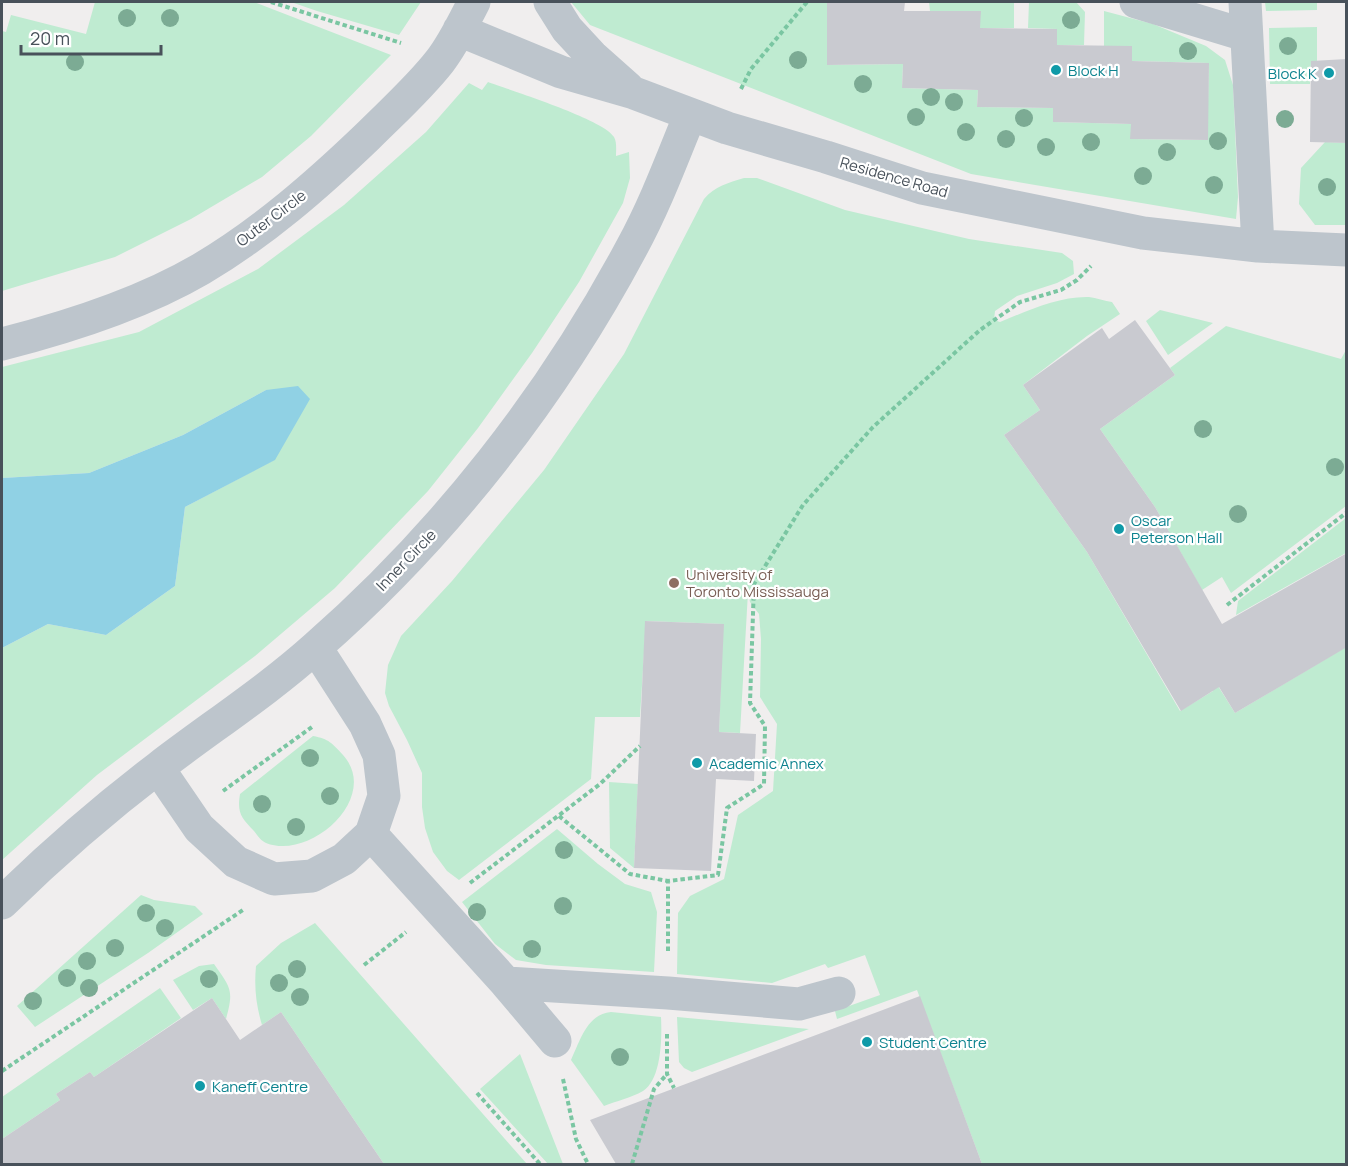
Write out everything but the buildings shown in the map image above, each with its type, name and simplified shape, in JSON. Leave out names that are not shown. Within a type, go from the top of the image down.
[{"type":"street","points":[[550,2],[567,29],[592,56],[634,93]]},
{"type":"street","points":[[1136,2],[1245,35]]},
{"type":"street","points":[[1245,2],[1258,246]]},
{"type":"street","name":"Residence Road","points":[[466,16],[561,72],[634,93],[726,129],[826,157],[922,188],[1143,233],[1258,246],[1347,250]]},
{"type":"street","name":"Outer Circle","points":[[2,344],[102,313],[150,294],[200,269],[251,236],[332,171],[412,93],[441,60],[466,16]]},
{"type":"street","name":"Inner Circle","points":[[2,903],[50,856],[158,768],[283,676],[316,648],[361,607],[435,531],[503,447],[564,363],[633,246],[690,115]]},
{"type":"street","points":[[158,768],[199,828],[236,862],[274,879],[312,876],[344,859],[372,834],[384,796],[379,755],[365,724],[316,648]]},
{"type":"street","points":[[372,834],[555,1041]]},
{"type":"street","points":[[506,983],[799,1004],[839,993]]},
{"type":"path","points":[[272,2],[407,45]]},
{"type":"path","points":[[739,97],[751,69],[807,2]]},
{"type":"path","points":[[559,816],[630,874],[668,881],[718,875],[727,808],[764,784],[765,726],[750,703],[754,584],[803,505],[873,427],[980,330],[1020,302],[1060,290],[1077,280],[1091,266]]},
{"type":"path","points":[[1227,605],[1347,513]]},
{"type":"path","points":[[190,815],[312,727]]},
{"type":"path","points":[[466,886],[600,784],[640,746]]},
{"type":"path","points":[[668,881],[667,1074],[674,1088]]},
{"type":"path","points":[[2,1071],[244,909]]},
{"type":"path","points":[[364,965],[413,926]]},
{"type":"path","points":[[555,1041],[576,1139],[588,1164]]},
{"type":"path","points":[[632,1164],[654,1089],[667,1074]]},
{"type":"path","points":[[477,1093],[540,1164]]},
{"type":"green space","points":[[95,2],[254,2],[391,55],[311,136],[262,177],[191,219],[115,257],[2,291],[2,31],[6,32],[11,15],[86,34]]},
{"type":"green space","points":[[291,2],[421,2],[399,35]]},
{"type":"green space","points":[[571,2],[827,2],[827,65],[903,64],[902,88],[978,90],[977,107],[1053,108],[1054,122],[1131,124],[1131,139],[1207,140],[1209,63],[1132,61],[1132,46],[1104,46],[1104,11],[1153,24],[1206,46],[1225,60],[1233,85],[1238,197],[1236,219],[971,174],[590,25]]},
{"type":"green space","points":[[929,2],[1014,2],[1014,28],[980,28],[980,12],[930,11]]},
{"type":"green space","points":[[1029,2],[1076,2],[1085,12],[1084,45],[1057,45],[1057,29],[1028,28]]},
{"type":"green space","points":[[1265,2],[1317,2],[1317,10],[1266,11]]},
{"type":"green space","points":[[1317,27],[1317,61],[1311,62],[1310,84],[1270,84],[1269,28]]},
{"type":"green space","points":[[488,82],[594,122],[614,137],[616,156],[629,152],[630,178],[623,203],[579,282],[478,428],[428,491],[335,588],[255,656],[97,775],[2,860],[2,648],[48,624],[106,635],[175,586],[185,507],[274,460],[266,390],[183,435],[89,473],[2,478],[2,367],[139,332],[258,269],[344,205],[426,132],[469,83],[482,90]]},
{"type":"green space","points":[[1325,142],[1346,143],[1346,225],[1315,225],[1299,204],[1301,168]]},
{"type":"green space","points":[[744,178],[757,178],[845,210],[969,239],[1062,253],[1073,261],[1074,274],[1057,283],[1017,296],[995,311],[994,320],[1000,322],[1043,305],[1078,297],[1112,302],[1120,314],[1023,385],[1040,410],[1004,435],[1087,552],[1180,711],[1218,686],[1235,713],[1346,647],[1346,1164],[982,1164],[917,990],[837,1019],[835,1011],[880,995],[865,955],[828,968],[825,964],[772,983],[677,974],[678,913],[690,896],[724,879],[738,815],[773,791],[777,724],[760,697],[759,614],[750,602],[748,592],[740,733],[719,732],[723,624],[646,621],[640,717],[595,717],[591,779],[459,880],[447,871],[433,852],[425,828],[422,807],[422,773],[389,706],[385,693],[388,665],[401,636],[452,581],[544,470],[624,354],[704,199],[717,188]]},
{"type":"green space","points":[[1160,310],[1213,323],[1168,355],[1146,321]]},
{"type":"green space","points":[[1226,326],[1341,359],[1346,350],[1346,506],[1231,593],[1222,577],[1202,590],[1155,507],[1100,429],[1175,375],[1170,368]]},
{"type":"green space","points":[[1346,518],[1346,553],[1236,615],[1238,601]]},
{"type":"green space","points":[[313,736],[327,740],[333,745],[343,755],[352,772],[353,789],[347,806],[336,822],[320,834],[302,843],[284,846],[266,843],[259,838],[241,814],[240,794]]},
{"type":"green space","points":[[609,782],[638,784],[634,868],[610,848]]},
{"type":"green space","points":[[557,829],[625,884],[651,892],[657,912],[654,972],[546,965],[516,960],[495,944],[462,902]]},
{"type":"green space","points":[[141,895],[154,900],[195,906],[203,914],[35,1027],[17,1006]]},
{"type":"green space","points":[[315,923],[527,1164],[384,1164],[281,1012],[262,1025],[256,996],[256,966],[281,943]]},
{"type":"green space","points":[[214,964],[229,990],[230,1002],[226,1019],[212,998],[193,1010],[173,980],[199,966]]},
{"type":"green space","points":[[160,988],[181,1018],[94,1077],[90,1072],[56,1094],[60,1100],[2,1139],[2,1097]]},
{"type":"green space","points":[[611,1012],[661,1017],[661,1046],[654,1077],[649,1085],[643,1091],[604,1106],[571,1060],[590,1023],[603,1014]]},
{"type":"green space","points":[[677,1017],[809,1029],[692,1072],[679,1062]]},
{"type":"green space","points":[[520,1054],[563,1164],[548,1164],[480,1089]]},
{"type":"water","points":[[298,386],[310,399],[275,460],[185,507],[175,586],[106,635],[48,624],[2,648],[2,478],[89,473],[183,435],[266,390]]},
{"type":"place","name":"Block H","points":[[1056,70]]},
{"type":"place","name":"Block K","points":[[1329,73]]},
{"type":"place","name":"Oscar Peterson Hall","points":[[1119,529]]},
{"type":"place","name":"University of Toronto Mississauga","points":[[674,583]]},
{"type":"place","name":"Academic Annex","points":[[697,763]]},
{"type":"place","name":"Student Centre","points":[[867,1042]]},
{"type":"place","name":"Kaneff Centre","points":[[200,1086]]}]
